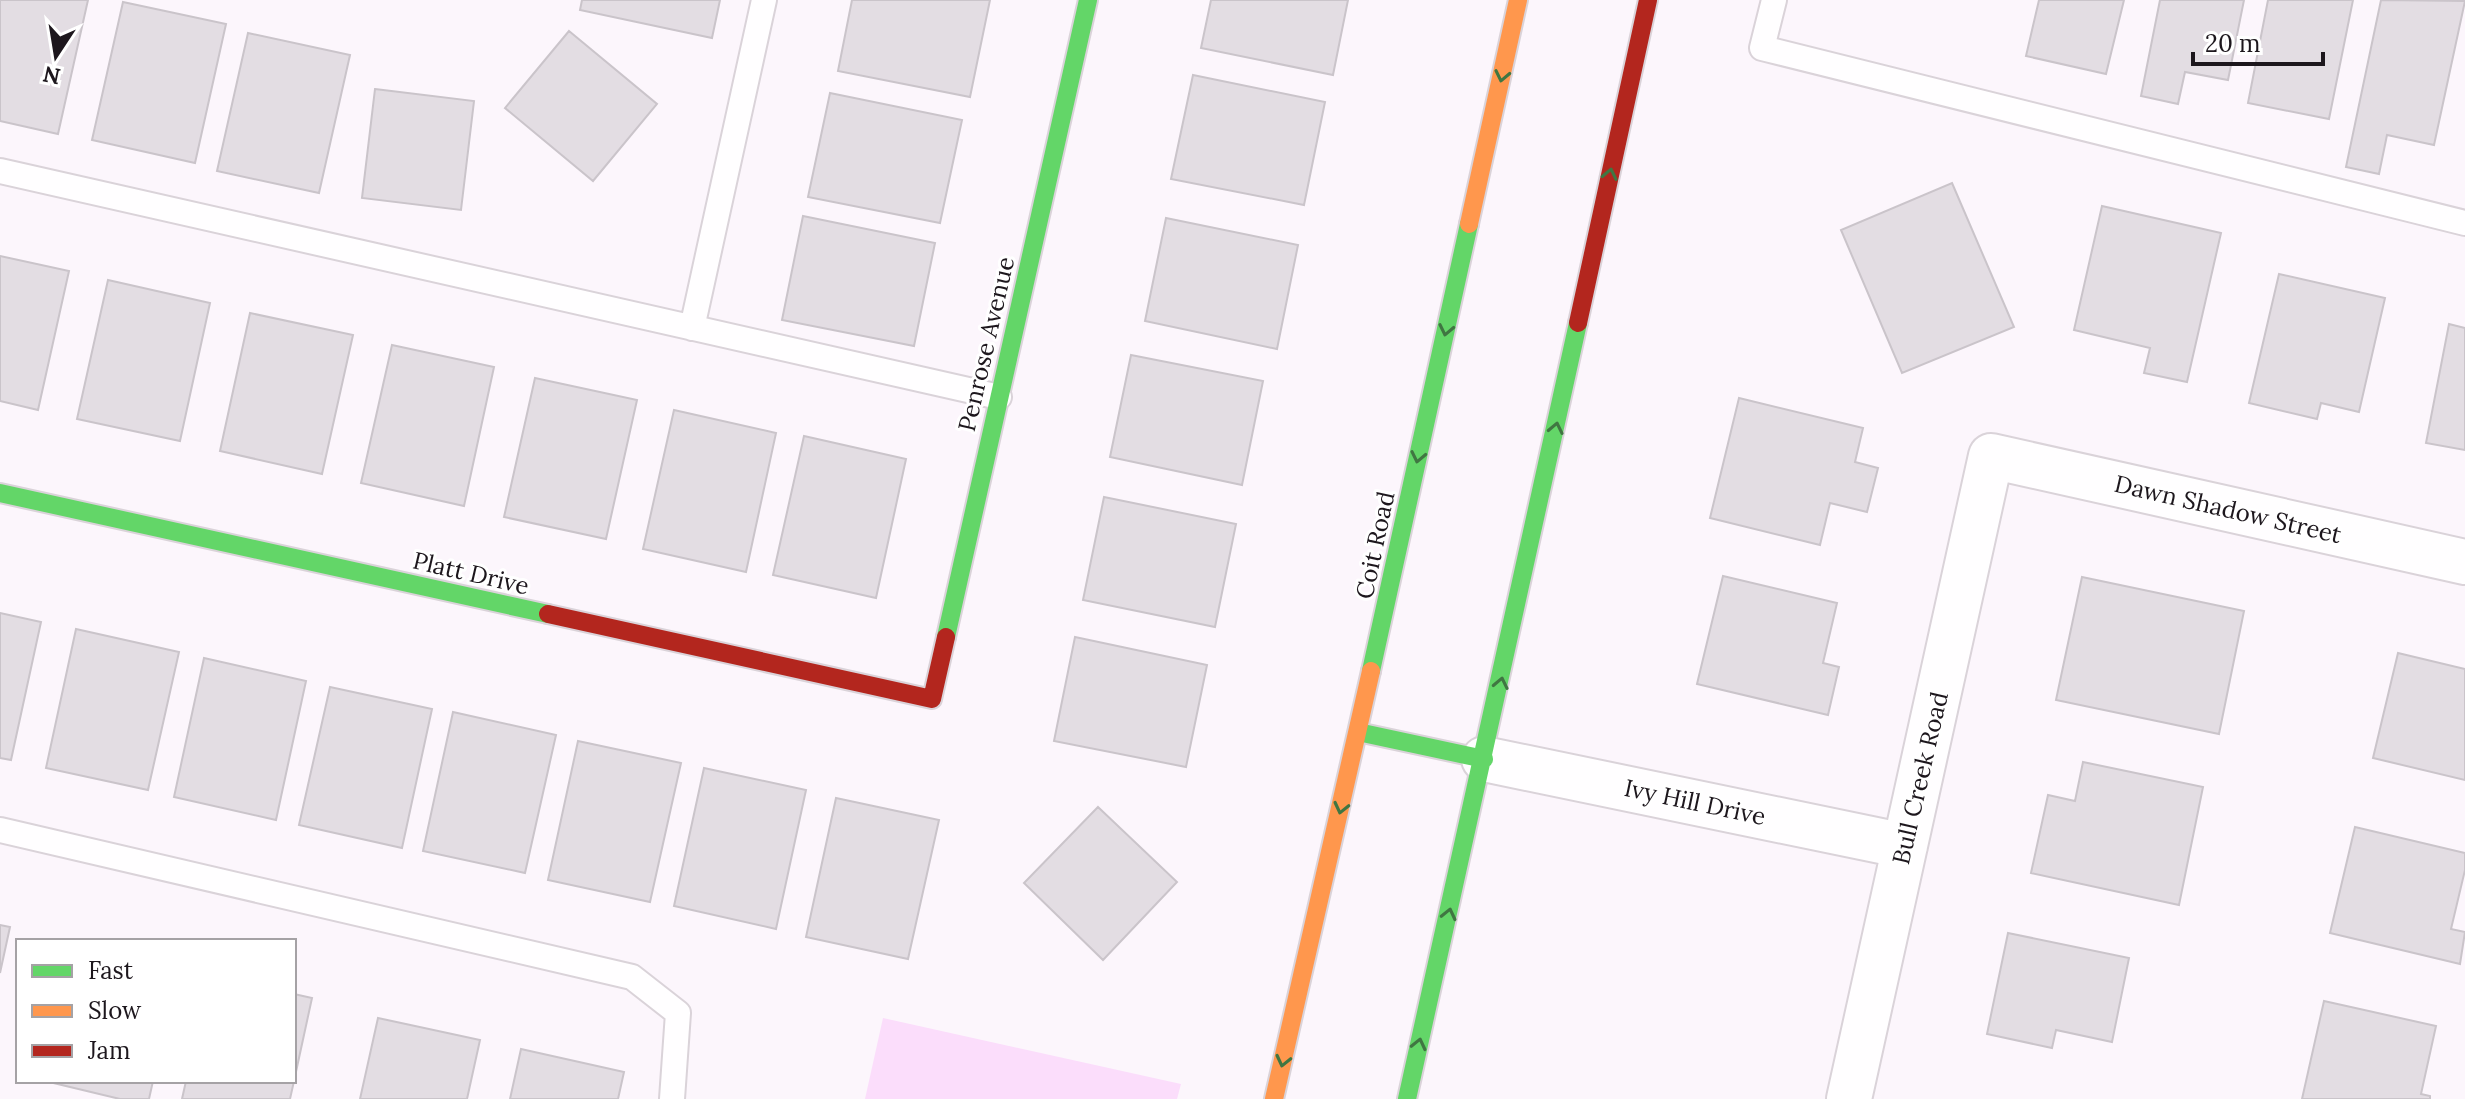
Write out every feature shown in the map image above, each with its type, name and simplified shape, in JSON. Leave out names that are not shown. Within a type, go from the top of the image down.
[{"type":"main road","name":"Penrose Avenue","points":[[932,699],[1088,0]]},
{"type":"main road","name":"Coit Road","points":[[1274,1099],[1358,732],[1518,0]]},
{"type":"main road","points":[[1407,1099],[1648,0]]},
{"type":"main road","name":"Platt Drive","points":[[0,493],[932,699]]},
{"type":"main road","points":[[1358,732],[1484,759]]},
{"type":"street","name":"Dawn Shadow Street","points":[[1991,456],[2465,562]]},
{"type":"street","name":"Bull Creek Road","points":[[1849,1099],[1991,456]]},
{"type":"street","name":"Ivy Hill Drive","points":[[1484,759],[1905,846]]},
{"type":"lane","points":[[692,328],[764,0]]},
{"type":"lane","points":[[1774,0],[1762,48],[2465,223]]},
{"type":"lane","points":[[0,171],[999,397]]},
{"type":"lane","points":[[0,830],[632,977],[678,1013],[672,1099]]},
{"type":"shaded area","points":[[883,1018],[1181,1084],[1177,1099],[865,1099]]},
{"type":"building","points":[[0,0],[88,0],[58,134],[0,121]]},
{"type":"building","points":[[582,0],[720,0],[712,38],[580,10]]},
{"type":"building","points":[[852,0],[990,0],[970,97],[838,71]]},
{"type":"building","points":[[1211,0],[1348,0],[1333,75],[1201,48]]},
{"type":"building","points":[[2039,0],[2124,0],[2106,74],[2026,56]]},
{"type":"building","points":[[2160,0],[2244,0],[2228,80],[2185,72],[2178,104],[2141,96]]},
{"type":"building","points":[[2268,0],[2353,0],[2329,119],[2248,103]]},
{"type":"building","points":[[2381,0],[2465,1],[2434,145],[2387,135],[2379,174],[2346,167]]},
{"type":"building","points":[[123,2],[226,24],[195,163],[92,140]]},
{"type":"building","points":[[569,31],[657,104],[593,181],[505,108]]},
{"type":"building","points":[[248,33],[350,55],[319,193],[217,171]]},
{"type":"building","points":[[1193,75],[1325,102],[1304,205],[1171,179]]},
{"type":"building","points":[[375,89],[474,101],[461,210],[362,198]]},
{"type":"building","points":[[830,93],[962,120],[940,223],[808,197]]},
{"type":"building","points":[[1952,183],[2014,327],[1902,373],[1841,230]]},
{"type":"building","points":[[2102,206],[2221,233],[2187,382],[2144,373],[2150,348],[2074,330]]},
{"type":"building","points":[[803,216],[935,243],[914,346],[782,320]]},
{"type":"building","points":[[1166,218],[1298,245],[1277,349],[1145,321]]},
{"type":"building","points":[[0,256],[69,271],[38,410],[0,401]]},
{"type":"building","points":[[2279,274],[2385,298],[2359,412],[2321,403],[2317,419],[2249,403]]},
{"type":"building","points":[[108,280],[210,303],[180,441],[77,419]]},
{"type":"building","points":[[250,313],[353,335],[322,474],[220,451]]},
{"type":"building","points":[[2449,324],[2465,328],[2465,450],[2426,443]]},
{"type":"building","points":[[392,345],[494,367],[464,506],[361,483]]},
{"type":"building","points":[[1131,355],[1263,381],[1242,485],[1110,457]]},
{"type":"building","points":[[535,378],[637,400],[606,539],[504,517]]},
{"type":"building","points":[[1739,398],[1863,428],[1855,462],[1878,468],[1867,512],[1830,503],[1820,545],[1710,518]]},
{"type":"building","points":[[674,410],[776,433],[746,572],[643,549]]},
{"type":"building","points":[[804,436],[906,459],[876,598],[773,575]]},
{"type":"building","points":[[1104,497],[1236,524],[1215,627],[1083,600]]},
{"type":"building","points":[[1723,576],[1837,603],[1823,663],[1839,667],[1828,715],[1697,684]]},
{"type":"building","points":[[2082,577],[2244,611],[2219,734],[2056,700]]},
{"type":"building","points":[[0,613],[41,622],[11,760],[0,758]]},
{"type":"building","points":[[76,629],[179,652],[148,790],[46,768]]},
{"type":"building","points":[[1075,637],[1207,665],[1186,767],[1054,741]]},
{"type":"building","points":[[2398,653],[2465,669],[2465,780],[2373,758]]},
{"type":"building","points":[[204,658],[306,681],[276,820],[174,797]]},
{"type":"building","points":[[330,687],[432,709],[402,848],[299,825]]},
{"type":"building","points":[[453,712],[556,735],[525,873],[423,851]]},
{"type":"building","points":[[578,741],[681,763],[650,902],[548,880]]},
{"type":"building","points":[[2083,762],[2203,787],[2179,905],[2031,873],[2048,795],[2075,801]]},
{"type":"building","points":[[704,768],[806,790],[776,929],[674,906]]},
{"type":"building","points":[[836,798],[939,820],[908,959],[806,937]]},
{"type":"building","points":[[1098,807],[1177,882],[1103,960],[1024,883]]},
{"type":"building","points":[[2355,827],[2465,853],[2465,870],[2451,929],[2465,932],[2460,964],[2330,933]]},
{"type":"building","points":[[0,925],[10,927],[0,973]]},
{"type":"building","points":[[2008,933],[2129,958],[2112,1042],[2056,1030],[2052,1048],[1987,1034]]},
{"type":"building","points":[[296,994],[312,998],[296,1072]]},
{"type":"building","points":[[2324,1001],[2436,1026],[2421,1094],[2430,1096],[2430,1099],[2302,1099]]},
{"type":"building","points":[[378,1018],[480,1040],[467,1099],[360,1099]]},
{"type":"building","points":[[521,1049],[624,1072],[618,1099],[510,1099]]},
{"type":"building","points":[[53,1083],[153,1083],[149,1099],[120,1099]]},
{"type":"building","points":[[186,1083],[294,1083],[290,1099],[182,1099]]},
{"type":"traffic: fast","points":[[946,637],[1088,0]]},
{"type":"traffic: fast","points":[[1371,671],[1469,224]]},
{"type":"traffic: fast","points":[[1407,1099],[1578,323]]},
{"type":"traffic: fast","points":[[0,493],[548,614]]},
{"type":"traffic: fast","points":[[1358,732],[1484,759]]},
{"type":"traffic: slow","points":[[1469,224],[1518,0]]},
{"type":"traffic: slow","points":[[1274,1099],[1371,671]]},
{"type":"traffic: jam","points":[[1578,323],[1648,0]]},
{"type":"traffic: jam","points":[[548,614],[932,699],[946,637]]}]
